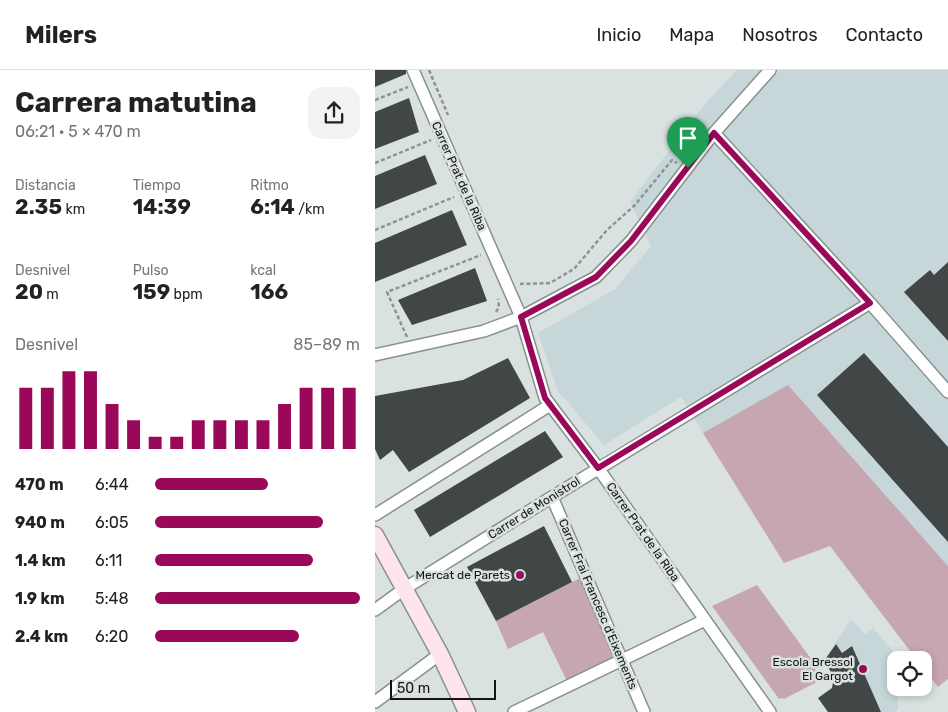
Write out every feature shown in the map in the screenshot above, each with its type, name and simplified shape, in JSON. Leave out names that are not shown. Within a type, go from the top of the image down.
[{"type":"street","name":"Carrer Prat de la Riba","points":[[413,70],[521,317],[545,398],[598,468],[770,712]]},
{"type":"street","points":[[375,355],[485,330],[521,317],[596,277],[631,241],[714,133],[770,70]]},
{"type":"street","points":[[714,133],[870,303],[948,392]]},
{"type":"street","name":"Carrer de Monistrol","points":[[375,610],[404,589],[598,468],[870,303]]},
{"type":"street","points":[[375,515],[550,405]]},
{"type":"street","name":"Carrer Frai Francesc d'Eixements","points":[[552,497],[644,712]]},
{"type":"street","points":[[375,535],[441,654],[467,712]]},
{"type":"street","points":[[514,712],[705,620]]},
{"type":"street","points":[[375,702],[441,654]]},
{"type":"path","points":[[375,100],[419,83]]},
{"type":"path","points":[[375,163],[441,135]]},
{"type":"path","points":[[521,284],[550,283],[574,269],[607,230],[635,205],[672,160],[688,168]]},
{"type":"path","points":[[375,230],[466,192]]},
{"type":"path","points":[[411,347],[387,292],[492,251]]},
{"type":"path","points":[[492,315],[499,309],[496,294]]},
{"type":"path","points":[[397,336],[415,332]]},
{"type":"shaded area","points":[[737,70],[948,70],[948,566],[788,386],[703,433],[681,397],[604,445],[558,391],[538,333],[615,289],[651,246],[630,202],[704,105]]},
{"type":"shaded area","points":[[788,385],[948,566],[948,679],[938,687],[932,679],[932,651],[910,651],[830,546],[784,563],[703,433]]},
{"type":"shaded area","points":[[586,575],[623,659],[569,685],[543,632],[508,649],[496,621]]},
{"type":"shaded area","points":[[757,585],[814,663],[815,669],[819,674],[815,683],[784,699],[779,699],[712,606]]},
{"type":"shaded area","name":"Escola Bressol El Gargot","points":[[851,619],[865,634],[873,628],[893,651],[887,651],[887,696],[897,696],[898,709],[895,712],[828,712],[818,698],[832,688],[834,677],[824,661]]},
{"type":"building","points":[[375,70],[406,70],[406,74],[375,87]]},
{"type":"building","points":[[409,98],[419,132],[375,149],[375,112]]},
{"type":"building","points":[[425,155],[437,184],[375,209],[375,176]]},
{"type":"building","points":[[452,210],[467,245],[375,282],[375,243]]},
{"type":"building","points":[[948,262],[948,341],[904,292],[930,270],[934,275]]},
{"type":"building","points":[[475,268],[487,301],[412,325],[398,300]]},
{"type":"building","points":[[864,353],[948,447],[948,542],[817,395]]},
{"type":"building","points":[[508,358],[530,398],[409,472],[393,450],[380,460],[375,449],[375,396],[463,380]]},
{"type":"building","points":[[545,431],[563,457],[430,537],[414,510]]},
{"type":"building","name":"Mercat de Parets","points":[[544,526],[572,582],[496,621],[467,567]]},
{"type":"building","points":[[836,644],[842,653],[852,646],[881,712],[828,712],[818,698],[832,688],[834,677],[824,661]]},
{"type":"place","name":"Mercat de Parets","points":[[520,575]]},
{"type":"place","name":"Escola Bressol El Gargot","points":[[863,669]]},
{"type":"route","points":[[714,133],[870,303],[598,468],[545,398],[521,317],[596,277],[631,241],[688,168],[714,133]]}]
